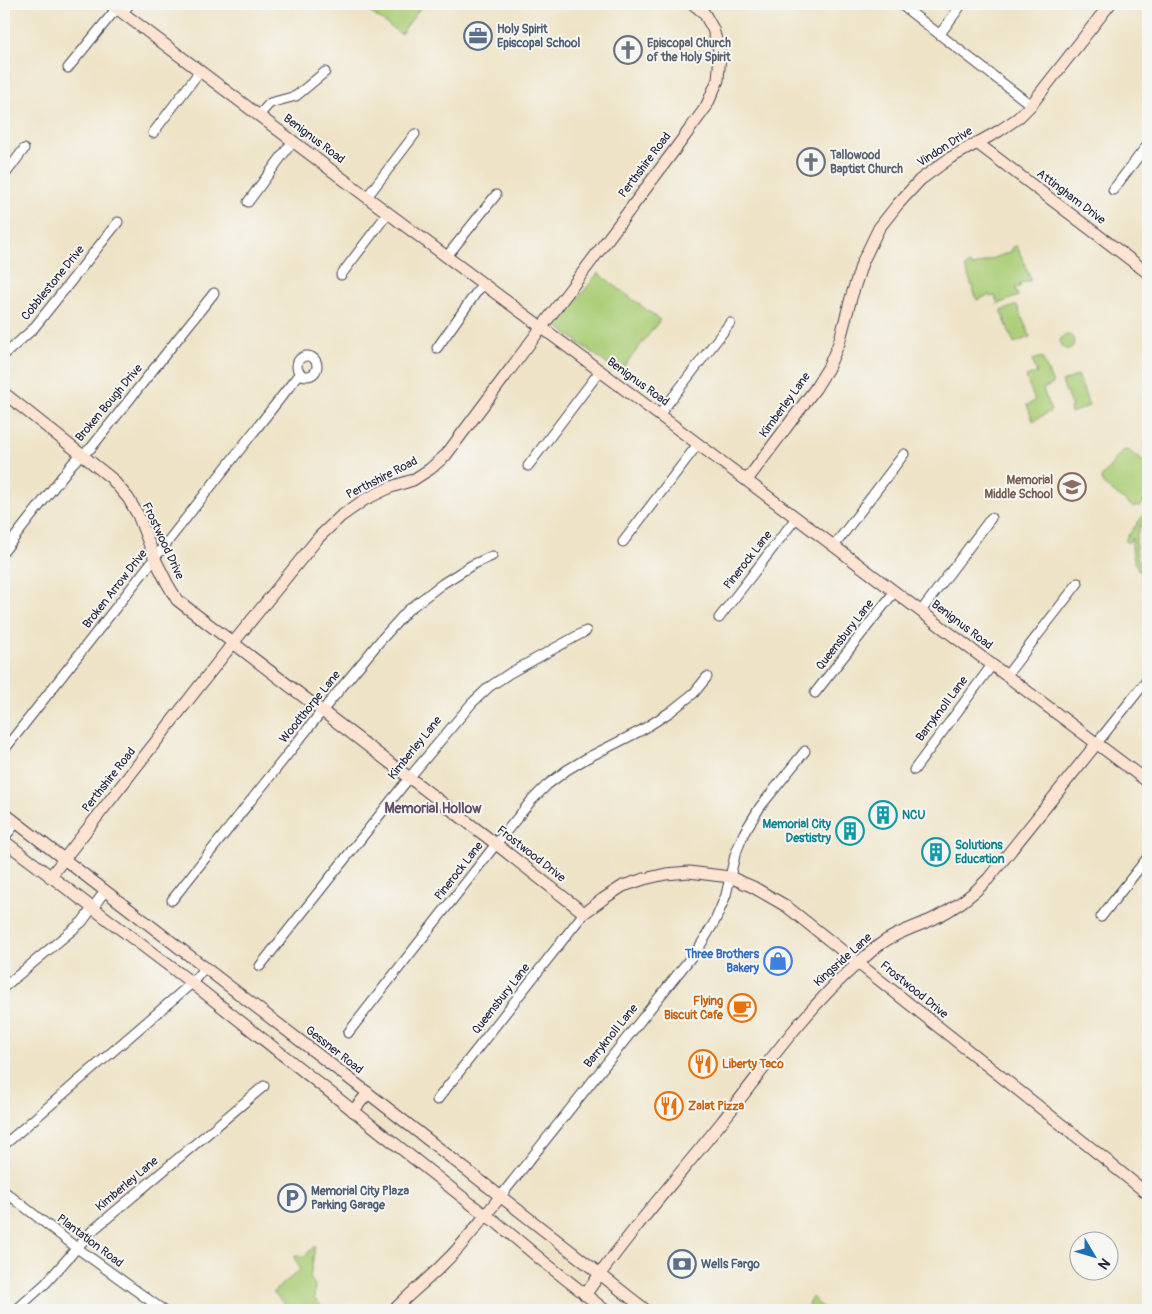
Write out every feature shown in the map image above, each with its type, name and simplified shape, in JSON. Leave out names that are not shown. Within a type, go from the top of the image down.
[{"type":"street","points":[[68,68],[112,14],[115,7],[126,8],[130,4]]},
{"type":"street","name":"Perthshire Road","points":[[50,877],[233,643],[319,537],[340,517],[364,500],[391,487],[412,480],[430,469],[446,454],[706,107],[718,80],[720,54],[713,29],[704,13],[693,4]]},
{"type":"street","points":[[900,4],[1032,105]]},
{"type":"street","points":[[940,34],[962,4]]},
{"type":"street","name":"Vindon Drive","points":[[839,343],[862,263],[879,228],[898,204],[920,180],[950,158],[999,131],[1018,118],[1032,105],[1110,4]]},
{"type":"street","name":"Benignus Road","points":[[115,7],[1148,782]]},
{"type":"street","points":[[153,133],[200,71]]},
{"type":"street","points":[[259,115],[270,103],[296,96],[325,72]]},
{"type":"street","points":[[368,197],[415,134]]},
{"type":"street","points":[[248,202],[293,141]]},
{"type":"street","name":"Attingham Drive","points":[[977,143],[1148,273]]},
{"type":"street","points":[[1113,190],[1148,144]]},
{"type":"street","points":[[4,176],[24,149]]},
{"type":"street","points":[[448,256],[496,195]]},
{"type":"street","points":[[342,275],[388,213]]},
{"type":"street","name":"Cobblestone Drive","points":[[4,355],[33,329],[118,222]]},
{"type":"street","points":[[437,348],[483,283]]},
{"type":"street","name":"Broken Bough Drive","points":[[4,551],[72,464],[91,448],[214,293]]},
{"type":"street","points":[[659,415],[730,323]]},
{"type":"street","name":"Kimberley Lane","points":[[747,480],[815,389],[828,368],[839,343]]},
{"type":"street","points":[[528,466],[600,371]]},
{"type":"street","name":"Broken Arrow Drive","points":[[4,750],[300,373]]},
{"type":"street","name":"Frostwood Drive","points":[[4,393],[111,478],[128,498],[138,515],[154,559],[177,600],[584,913],[623,886],[666,874],[689,872],[730,877],[753,887],[786,906],[1148,1194]]},
{"type":"street","points":[[623,542],[698,444]]},
{"type":"street","points":[[834,546],[904,454]]},
{"type":"street","name":"Pinerock Lane","points":[[719,618],[796,518]]},
{"type":"street","points":[[922,612],[991,518]]},
{"type":"street","name":"Woodthorpe Lane","points":[[172,900],[322,711],[408,610],[442,584],[472,565],[492,556]]},
{"type":"street","points":[[1006,676],[1078,583]]},
{"type":"street","name":"Queensbury Lane","points":[[816,693],[895,592]]},
{"type":"street","name":"Kimberley Lane","points":[[260,966],[409,778],[472,703],[489,687],[510,673],[586,631]]},
{"type":"street","name":"Barryknoll Lane","points":[[914,770],[992,665]]},
{"type":"street","name":"Pinerock Lane","points":[[348,1033],[496,844],[547,785],[587,758],[642,730],[670,712],[694,693],[707,678]]},
{"type":"street","name":"Kingsride Lane","points":[[585,1295],[650,1208],[821,998],[881,943],[934,919],[971,896],[988,879],[1148,679]]},
{"type":"street","name":"Barryknoll Lane","points":[[394,1310],[450,1258],[472,1234],[485,1215],[700,946],[716,921],[726,895],[735,855],[744,833],[760,807],[804,751]]},
{"type":"street","name":"Gessner Road","points":[[4,814],[205,967],[646,1310]]},
{"type":"street","points":[[16,823],[4,839],[50,877],[192,983],[605,1310]]},
{"type":"street","points":[[1101,917],[1148,857]]},
{"type":"street","points":[[4,987],[82,922],[105,891]]},
{"type":"street","name":"Queensbury Lane","points":[[437,1100],[584,913]]},
{"type":"street","points":[[4,1145],[192,983],[205,967]]},
{"type":"street","name":"Kimberley Lane","points":[[16,1310],[46,1283],[92,1231],[264,1086]]},
{"type":"street","points":[[353,1111],[368,1093]]},
{"type":"street","name":"Plantation Road","points":[[4,1191],[77,1248],[163,1310]]},
{"type":"green space","points":[[358,4],[423,4],[401,34]]},
{"type":"green space","points":[[1017,246],[1031,280],[1015,288],[1018,296],[998,304],[995,296],[990,297],[989,295],[977,300],[965,267],[970,264],[972,267],[1012,251],[1011,248]]},
{"type":"green space","points":[[598,273],[660,320],[619,373],[557,326]]},
{"type":"green space","points":[[1017,305],[1030,337],[1014,343],[1001,311]]},
{"type":"green space","points":[[1067,335],[1072,337],[1074,342],[1072,347],[1067,349],[1062,347],[1060,342],[1062,337]]},
{"type":"green space","points":[[1042,357],[1053,384],[1043,389],[1051,411],[1033,421],[1027,405],[1035,401],[1026,377],[1037,373],[1032,360]]},
{"type":"green space","points":[[1078,375],[1089,406],[1071,413],[1070,408],[1072,407],[1062,382]]},
{"type":"green space","points":[[1128,450],[1148,465],[1148,496],[1141,506],[1133,507],[1103,484],[1101,478],[1122,451]]},
{"type":"green space","points":[[1148,509],[1147,516],[1140,527],[1136,540],[1136,553],[1148,576],[1148,582],[1135,562],[1132,538],[1128,543],[1125,540]]},
{"type":"green space","points":[[315,1246],[310,1278],[315,1285],[314,1298],[322,1307],[318,1310],[290,1310],[273,1292],[300,1270],[295,1256],[304,1256]]},
{"type":"green space","points":[[812,1297],[825,1310],[808,1310],[808,1303]]},
{"type":"place","name":"Holy Spirit Episcopal School","points":[[478,36]]},
{"type":"place","name":"Episcopal Church of the Holy Spirit","points":[[628,50]]},
{"type":"place","name":"Tallowood Baptist Church","points":[[811,162]]},
{"type":"place","name":"Memorial Middle School","points":[[1072,487]]},
{"type":"place","name":"NCU","points":[[883,815]]},
{"type":"place","name":"Memorial City Destistry","points":[[850,831]]},
{"type":"place","name":"Solutions Education","points":[[936,852]]},
{"type":"place","name":"Three Brothers Bakery","points":[[778,961]]},
{"type":"place","name":"Flying Biscuit Cafe","points":[[742,1008]]},
{"type":"place","name":"Liberty Taco","points":[[703,1064]]},
{"type":"place","name":"Zalat Pizza","points":[[669,1106]]},
{"type":"place","name":"Memorial City Plaza Parking Garage","points":[[292,1198]]},
{"type":"place","name":"Wells Fargo","points":[[682,1264]]},
{"type":"district","name":"Memorial Hollow","points":[[433,808]]}]
